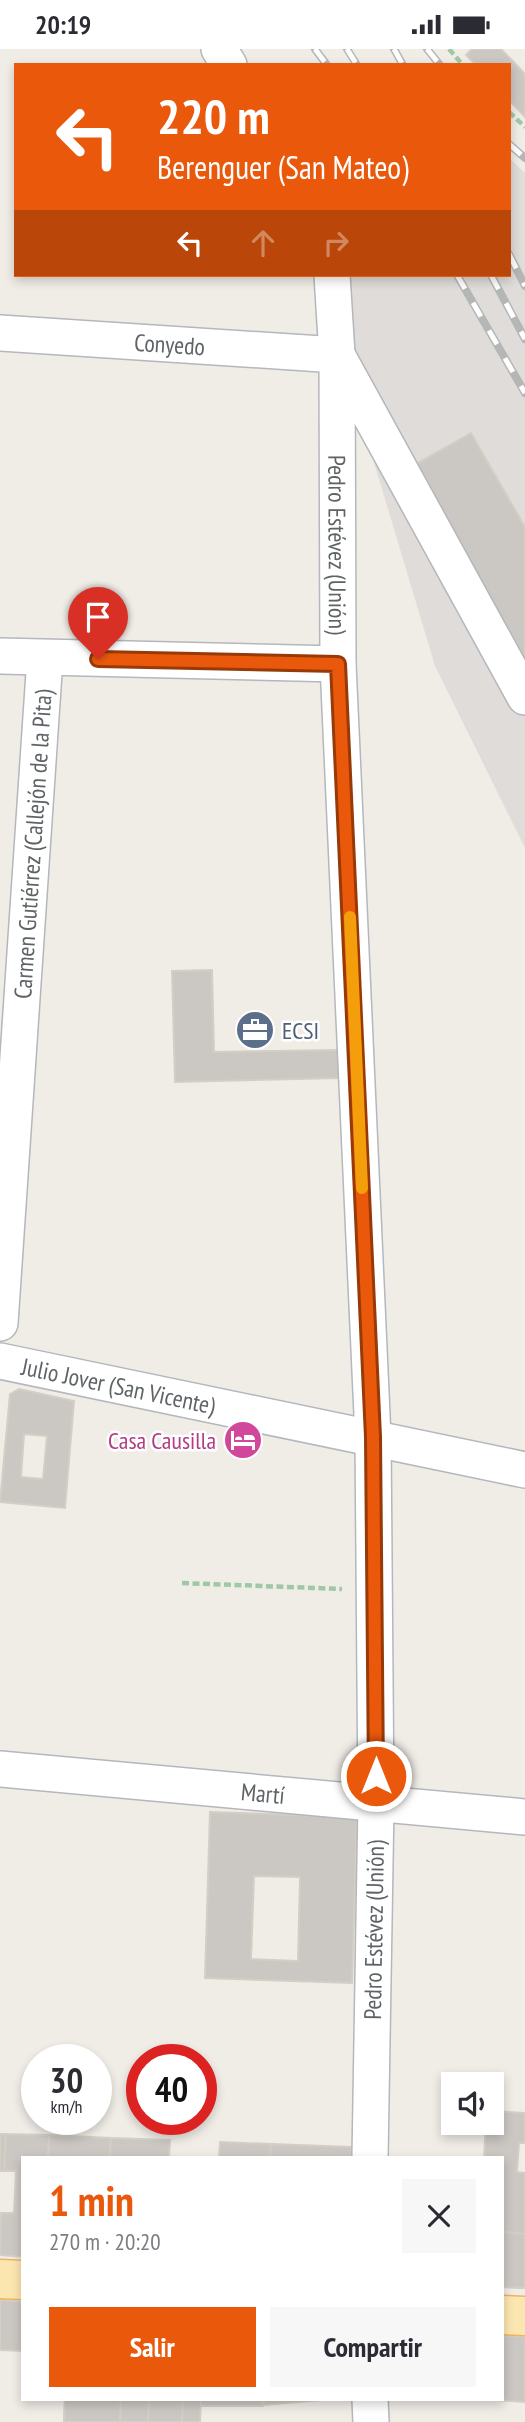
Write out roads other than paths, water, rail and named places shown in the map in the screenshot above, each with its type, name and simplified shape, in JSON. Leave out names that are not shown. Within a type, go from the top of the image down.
[{"type":"main road","points":[[0,2279],[21,2280]]},
{"type":"main road","points":[[504,2315],[525,2316]]},
{"type":"street","name":"Pedro Estévez (Unión)","points":[[332,277],[337,355],[338,664],[373,1437],[376,1803],[370,2156]]},
{"type":"street","name":"Conyedo","points":[[0,333],[337,355]]},
{"type":"street","points":[[337,355],[525,697]]},
{"type":"street","points":[[0,656],[338,664]]},
{"type":"street","name":"Carmen Gutiérrez (Callejón de la Pita)","points":[[0,1323],[45,658]]},
{"type":"street","name":"Julio Jover (San Vicente)","points":[[0,1361],[525,1470]]},
{"type":"street","name":"Martí","points":[[0,1769],[525,1817]]},
{"type":"street","points":[[370,2401],[371,2422]]},
{"type":"railway","points":[[315,49],[326,63]]},
{"type":"railway","points":[[347,49],[356,63]]},
{"type":"railway","points":[[394,49],[402,63]]},
{"type":"railway","points":[[427,49],[438,63]]},
{"type":"railway","points":[[511,146],[525,158]]},
{"type":"railway","points":[[511,258],[525,286]]},
{"type":"railway","points":[[458,277],[525,393]]},
{"type":"railway","points":[[492,277],[525,339]]},
{"type":"place","name":"ECSI","points":[[255,1030]]},
{"type":"place","name":"Casa Causilla","points":[[243,1440]]}]
